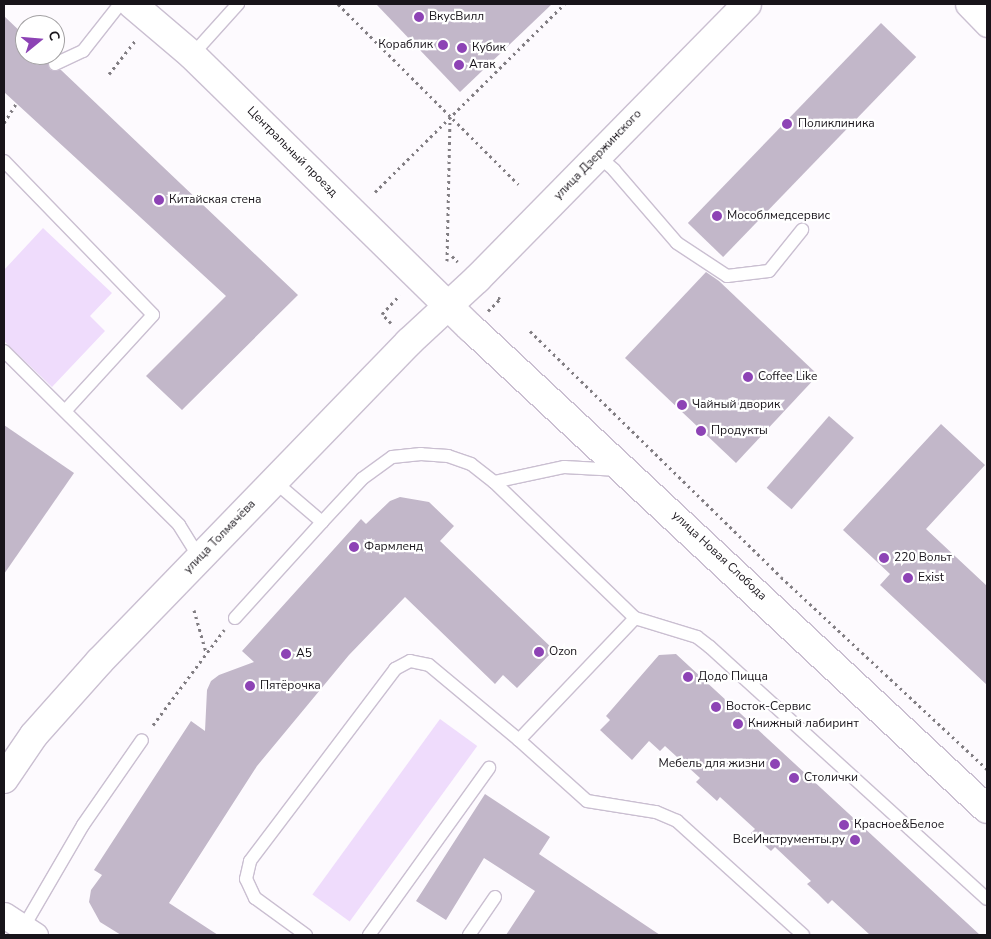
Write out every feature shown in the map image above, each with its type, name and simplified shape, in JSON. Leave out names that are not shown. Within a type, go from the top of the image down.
[{"type":"main road","name":"Центральный проезд","points":[[132,4],[192,55],[448,306]]},
{"type":"main road","name":"улица Дзержинского","points":[[448,306],[747,4]]},
{"type":"main road","name":"улица Новая Слобода","points":[[448,306],[626,470],[987,809]]},
{"type":"main road","name":"улица Толмачёва","points":[[4,779],[34,736],[100,661],[274,481],[448,306]]},
{"type":"street","points":[[968,4],[987,24]]},
{"type":"lane","points":[[65,59],[83,50],[120,4]]},
{"type":"lane","points":[[192,55],[238,4]]},
{"type":"lane","points":[[597,155],[614,170],[677,242],[727,276],[769,271],[802,230]]},
{"type":"lane","points":[[4,161],[153,315],[65,411]]},
{"type":"lane","points":[[4,351],[179,525],[200,558]]},
{"type":"lane","points":[[235,618],[362,479],[392,457],[421,454],[448,456],[471,464],[494,482],[635,618],[696,637],[710,647],[987,899]]},
{"type":"lane","points":[[494,482],[564,467],[626,470]]},
{"type":"lane","points":[[274,481],[322,522]]},
{"type":"lane","points":[[519,740],[635,618]]},
{"type":"lane","points":[[306,935],[255,898],[246,879],[250,861],[395,669],[410,661],[429,665],[519,740],[587,801],[656,812],[677,821],[802,935]]},
{"type":"lane","points":[[21,926],[83,825],[142,740]]},
{"type":"lane","points":[[370,935],[489,768]]},
{"type":"lane","points":[[469,935],[495,897]]},
{"type":"path","points":[[338,4],[518,184]]},
{"type":"path","points":[[375,192],[564,4]]},
{"type":"path","points":[[4,123],[16,104]]},
{"type":"path","points":[[447,261],[450,116]]},
{"type":"path","points":[[530,330],[781,577],[987,769]]},
{"type":"path","points":[[194,610],[206,652]]},
{"type":"path","points":[[142,740],[206,652],[235,618]]},
{"type":"shaded area","points":[[43,228],[112,293],[90,316],[105,331],[52,387],[4,341],[4,270]]},
{"type":"shaded area","points":[[440,719],[477,746],[350,922],[312,895]]},
{"type":"building","name":"Кубик","points":[[376,4],[552,4],[460,92]]},
{"type":"building","name":"Китайская стена","points":[[4,16],[15,26],[15,65],[50,65],[50,70],[61,70],[298,295],[182,410],[146,376],[226,296],[4,92]]},
{"type":"building","points":[[881,23],[916,57],[723,257],[688,223]]},
{"type":"building","points":[[706,272],[719,281],[818,375],[736,463],[625,358]]},
{"type":"building","points":[[829,416],[854,438],[792,509],[767,488]]},
{"type":"building","points":[[941,424],[985,465],[926,529],[987,586],[987,685],[880,585],[890,574],[843,530]]},
{"type":"building","points":[[4,425],[74,473],[4,574]]},
{"type":"building","points":[[400,497],[429,502],[454,526],[440,541],[554,650],[517,688],[503,675],[495,684],[405,597],[349,655],[257,766],[169,903],[218,935],[121,935],[100,922],[89,902],[91,890],[102,875],[94,870],[191,721],[205,731],[207,690],[211,681],[219,675],[254,662],[242,651],[361,519],[366,524],[390,501]]},
{"type":"building","points":[[676,654],[980,935],[870,935],[832,900],[828,904],[807,884],[811,881],[775,847],[771,851],[751,833],[755,829],[720,797],[717,801],[696,782],[700,778],[665,746],[660,751],[649,741],[632,760],[600,730],[610,720],[606,716],[659,655]]},
{"type":"building","points":[[485,794],[550,837],[539,854],[660,935],[506,935],[535,891],[484,858],[446,920],[416,901]]},
{"type":"place","name":"ВкусВилл","points":[[419,17]]},
{"type":"place","name":"Кораблик","points":[[443,45]]},
{"type":"place","name":"Кубик","points":[[462,48]]},
{"type":"place","name":"Атак","points":[[459,65]]},
{"type":"place","name":"Поликлиника","points":[[787,124]]},
{"type":"place","name":"Китайская стена","points":[[159,200]]},
{"type":"place","name":"Мособлмедсервис","points":[[717,216]]},
{"type":"place","name":"Coffee Like","points":[[748,377]]},
{"type":"place","name":"Чайный дворик","points":[[682,405]]},
{"type":"place","name":"Продукты","points":[[701,431]]},
{"type":"place","name":"Фармленд","points":[[354,547]]},
{"type":"place","name":"220 Вольт","points":[[884,558]]},
{"type":"place","name":"Exist","points":[[908,578]]},
{"type":"place","name":"Ozon","points":[[539,652]]},
{"type":"place","name":"А5","points":[[286,654]]},
{"type":"place","name":"Додо Пицца","points":[[688,677]]},
{"type":"place","name":"Пятёрочка","points":[[250,686]]},
{"type":"place","name":"Восток-Сервис","points":[[716,707]]},
{"type":"place","name":"Книжный лабиринт","points":[[738,724]]},
{"type":"place","name":"Мебель для жизни","points":[[775,764]]},
{"type":"place","name":"Столички","points":[[794,778]]},
{"type":"place","name":"Красное&Белое","points":[[844,825]]},
{"type":"place","name":"ВсеИнструменты.ру","points":[[855,840]]}]
